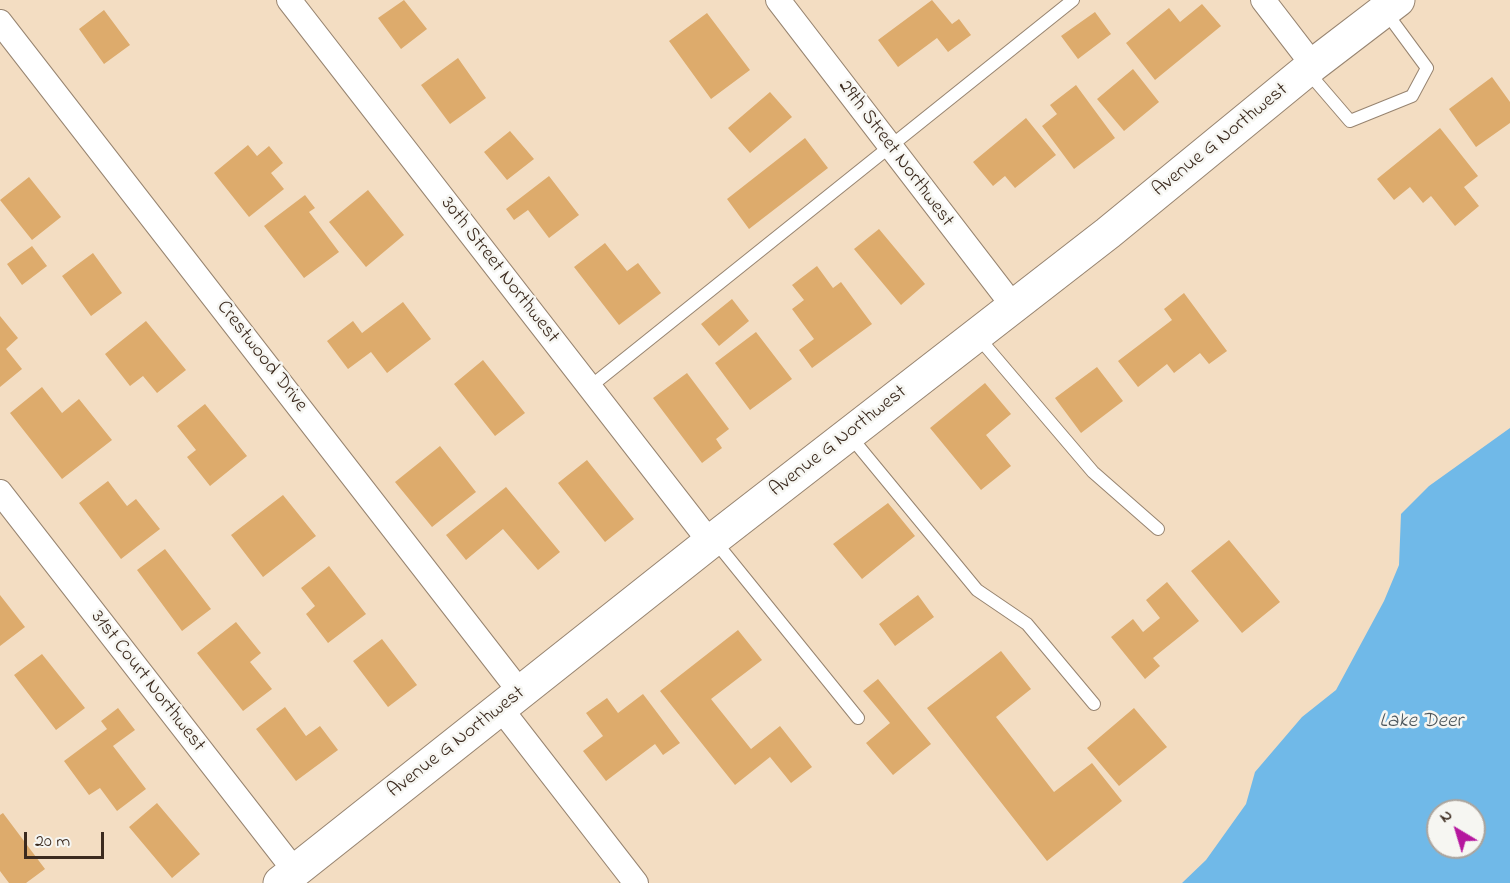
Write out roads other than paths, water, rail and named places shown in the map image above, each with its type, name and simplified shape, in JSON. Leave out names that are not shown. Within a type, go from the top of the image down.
[{"type":"main road","name":"Avenue G Northwest","points":[[288,877],[711,541],[978,336],[1310,67],[1391,5]]},
{"type":"street","name":"30th Street Northwest","points":[[288,0],[711,541]]},
{"type":"street","name":"29th Street Northwest","points":[[778,0],[1014,307]]},
{"type":"street","points":[[1263,0],[1310,67]]},
{"type":"street","name":"Crestwood Drive","points":[[0,22],[511,701]]},
{"type":"street","name":"31st Court Northwest","points":[[0,492],[288,877]]},
{"type":"street","points":[[511,701],[636,883]]},
{"type":"lane","points":[[591,386],[1073,0]]},
{"type":"lane","points":[[1310,67],[1350,121],[1412,96],[1426,68],[1391,5]]},
{"type":"lane","points":[[978,336],[1093,472],[1158,529]]},
{"type":"lane","points":[[849,435],[977,591],[1027,624],[1094,704]]},
{"type":"lane","points":[[711,541],[858,718]]},
{"type":"water","name":"Lake Deer","points":[[1510,428],[1510,883],[1182,883],[1206,860],[1246,804],[1255,772],[1302,717],[1336,690],[1384,601],[1399,565],[1401,514],[1429,486]]}]
